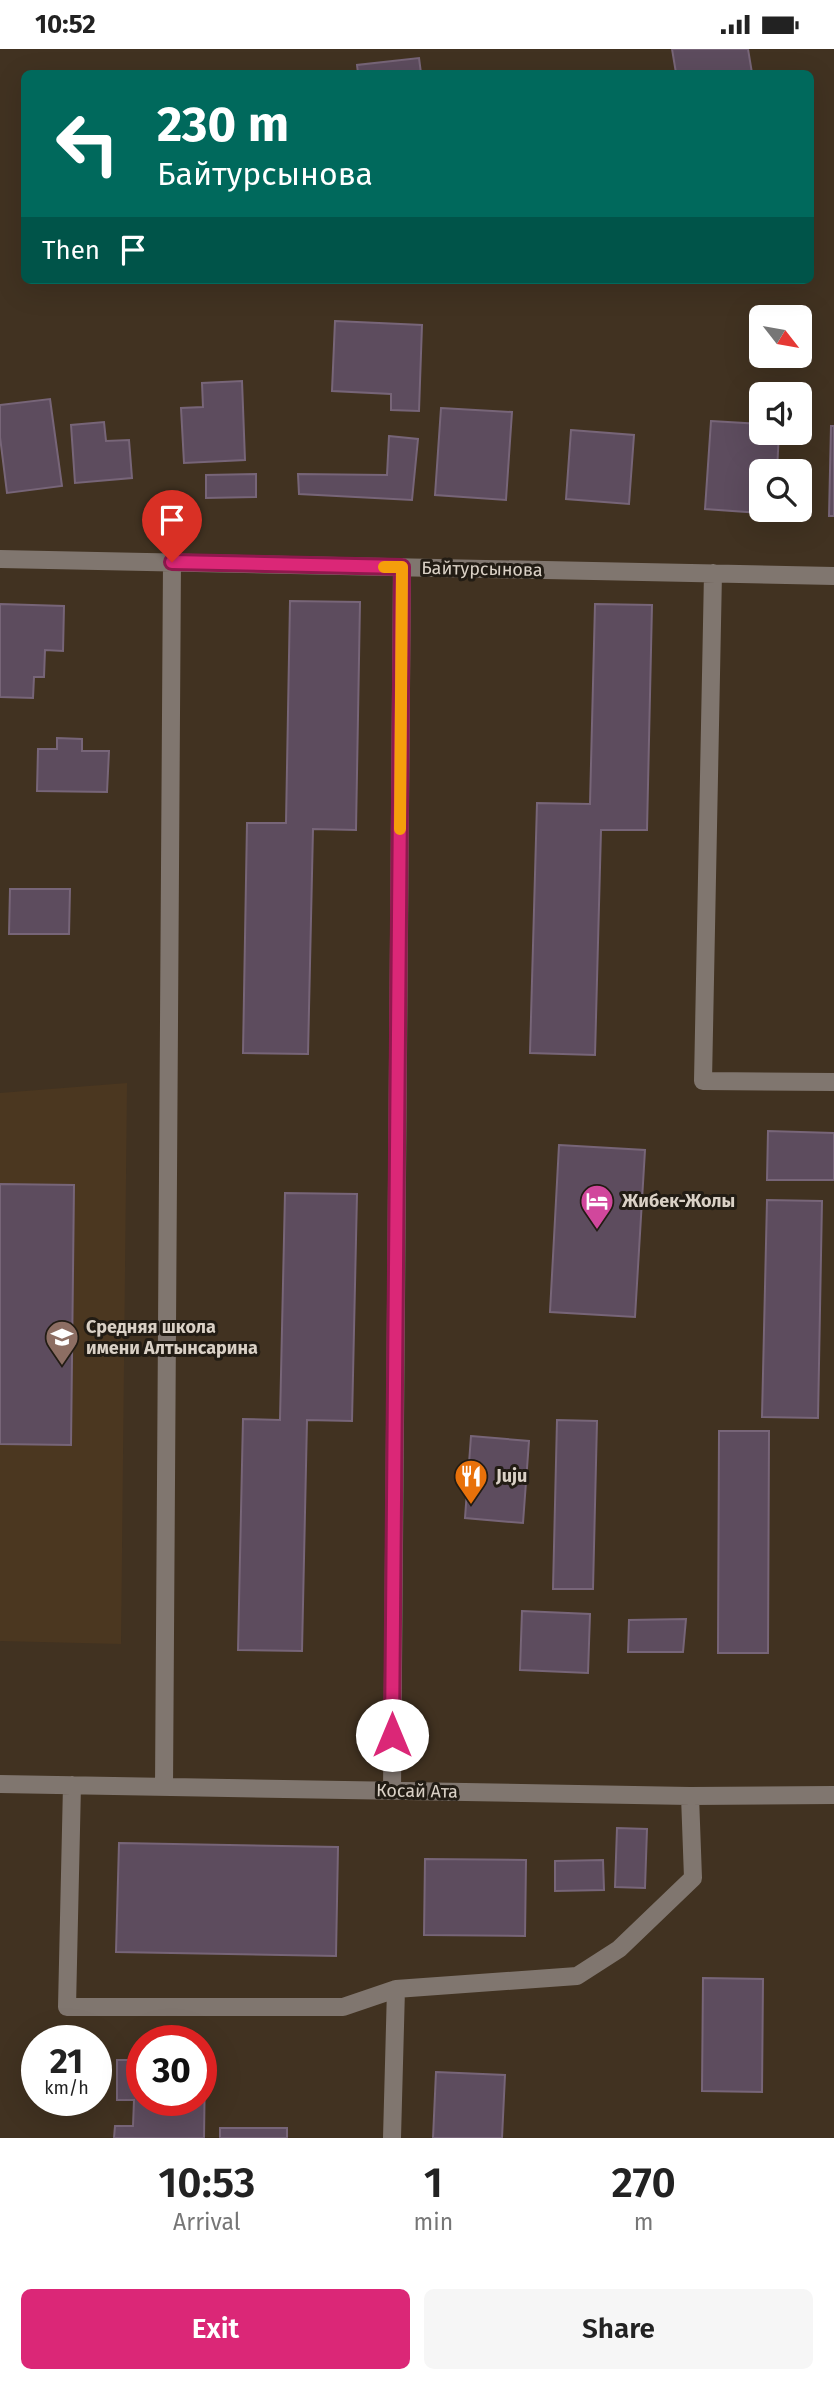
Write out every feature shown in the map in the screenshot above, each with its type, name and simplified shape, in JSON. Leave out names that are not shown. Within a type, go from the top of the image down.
[{"type":"street","name":"Байтурсынова","points":[[0,559],[834,576]]},
{"type":"street","points":[[164,1787],[172,562]]},
{"type":"street","points":[[392,1791],[402,567]]},
{"type":"street","points":[[713,573],[703,1081],[834,1082]]},
{"type":"street","name":"Косай Ата","points":[[0,1784],[691,1796],[834,1795]]},
{"type":"street","points":[[72,1785],[67,2007],[343,2007],[396,1989],[577,1976],[619,1949],[694,1878],[691,1796]]},
{"type":"street","points":[[393,2138],[396,1989]]},
{"type":"shaded area","name":"Средняя школа имени Алтынсарина","points":[[127,1083],[121,1644],[0,1641],[0,1093]]},
{"type":"building","points":[[672,49],[748,49],[752,70],[676,70]]},
{"type":"building","points":[[419,58],[421,70],[358,70],[357,65]]},
{"type":"building","points":[[335,321],[422,325],[419,411],[391,410],[391,394],[332,391]]},
{"type":"building","points":[[242,381],[245,460],[184,463],[181,408],[203,407],[202,383]]},
{"type":"building","points":[[50,399],[62,486],[7,493],[0,437],[0,405]]},
{"type":"building","points":[[441,408],[512,412],[506,500],[435,495]]},
{"type":"building","points":[[711,421],[749,423],[749,445],[778,445],[778,459],[749,459],[749,512],[705,509]]},
{"type":"building","points":[[104,422],[106,441],[129,440],[132,478],[75,483],[71,425]]},
{"type":"building","points":[[831,426],[834,426],[834,516],[829,516]]},
{"type":"building","points":[[571,430],[634,435],[629,504],[566,499]]},
{"type":"building","points":[[389,436],[418,439],[412,500],[299,494],[298,474],[387,475]]},
{"type":"building","points":[[256,474],[256,497],[206,498],[206,475]]},
{"type":"building","points":[[290,601],[360,602],[356,830],[313,829],[308,1054],[243,1053],[247,823],[286,823]]},
{"type":"building","points":[[0,604],[64,606],[63,651],[45,650],[44,677],[34,677],[33,698],[0,697]]},
{"type":"building","points":[[595,604],[652,605],[647,830],[601,830],[595,1055],[530,1053],[537,803],[590,804]]},
{"type":"building","points":[[57,738],[82,739],[82,751],[109,751],[107,792],[37,791],[38,749],[57,749]]},
{"type":"building","points":[[10,889],[70,889],[69,934],[9,934]]},
{"type":"building","points":[[768,1131],[834,1133],[834,1180],[767,1180]]},
{"type":"building","name":"Жибек-Жолы","points":[[559,1145],[645,1150],[635,1317],[550,1312]]},
{"type":"building","points":[[0,1184],[74,1185],[71,1445],[0,1444]]},
{"type":"building","points":[[285,1193],[357,1194],[352,1421],[307,1420],[302,1651],[238,1650],[243,1419],[280,1420]]},
{"type":"building","points":[[767,1200],[822,1201],[818,1418],[762,1417]]},
{"type":"building","points":[[557,1420],[597,1421],[593,1589],[553,1589]]},
{"type":"building","points":[[719,1431],[769,1431],[768,1653],[718,1653]]},
{"type":"building","points":[[471,1436],[529,1441],[523,1523],[465,1518]]},
{"type":"building","points":[[522,1611],[590,1614],[588,1673],[520,1670]]},
{"type":"building","points":[[686,1619],[683,1652],[628,1652],[629,1620]]},
{"type":"building","points":[[617,1828],[647,1829],[645,1888],[615,1887]]},
{"type":"building","points":[[119,1843],[338,1847],[336,1956],[116,1952]]},
{"type":"building","points":[[425,1859],[526,1860],[525,1936],[424,1935]]},
{"type":"building","points":[[603,1860],[604,1890],[555,1891],[555,1861]]},
{"type":"building","points":[[703,1978],[763,1979],[762,2092],[702,2091]]},
{"type":"building","points":[[117,2060],[126,2060],[126,2100],[117,2100]]},
{"type":"building","points":[[436,2072],[505,2075],[502,2138],[433,2138]]},
{"type":"building","points":[[133,2116],[204,2116],[204,2138],[114,2138],[115,2126],[133,2126]]},
{"type":"building","points":[[220,2128],[287,2128],[287,2138],[220,2138]]},
{"type":"slow traffic","points":[[384,567],[402,567],[400,829]]},
{"type":"place","name":"Жибек-Жолы","points":[[597,1231]]},
{"type":"place","name":"Средняя школа имени Алтынсарина","points":[[62,1367]]},
{"type":"place","name":"Juju","points":[[471,1506]]},
{"type":"route","points":[[172,562],[402,567],[392,1735]]}]
